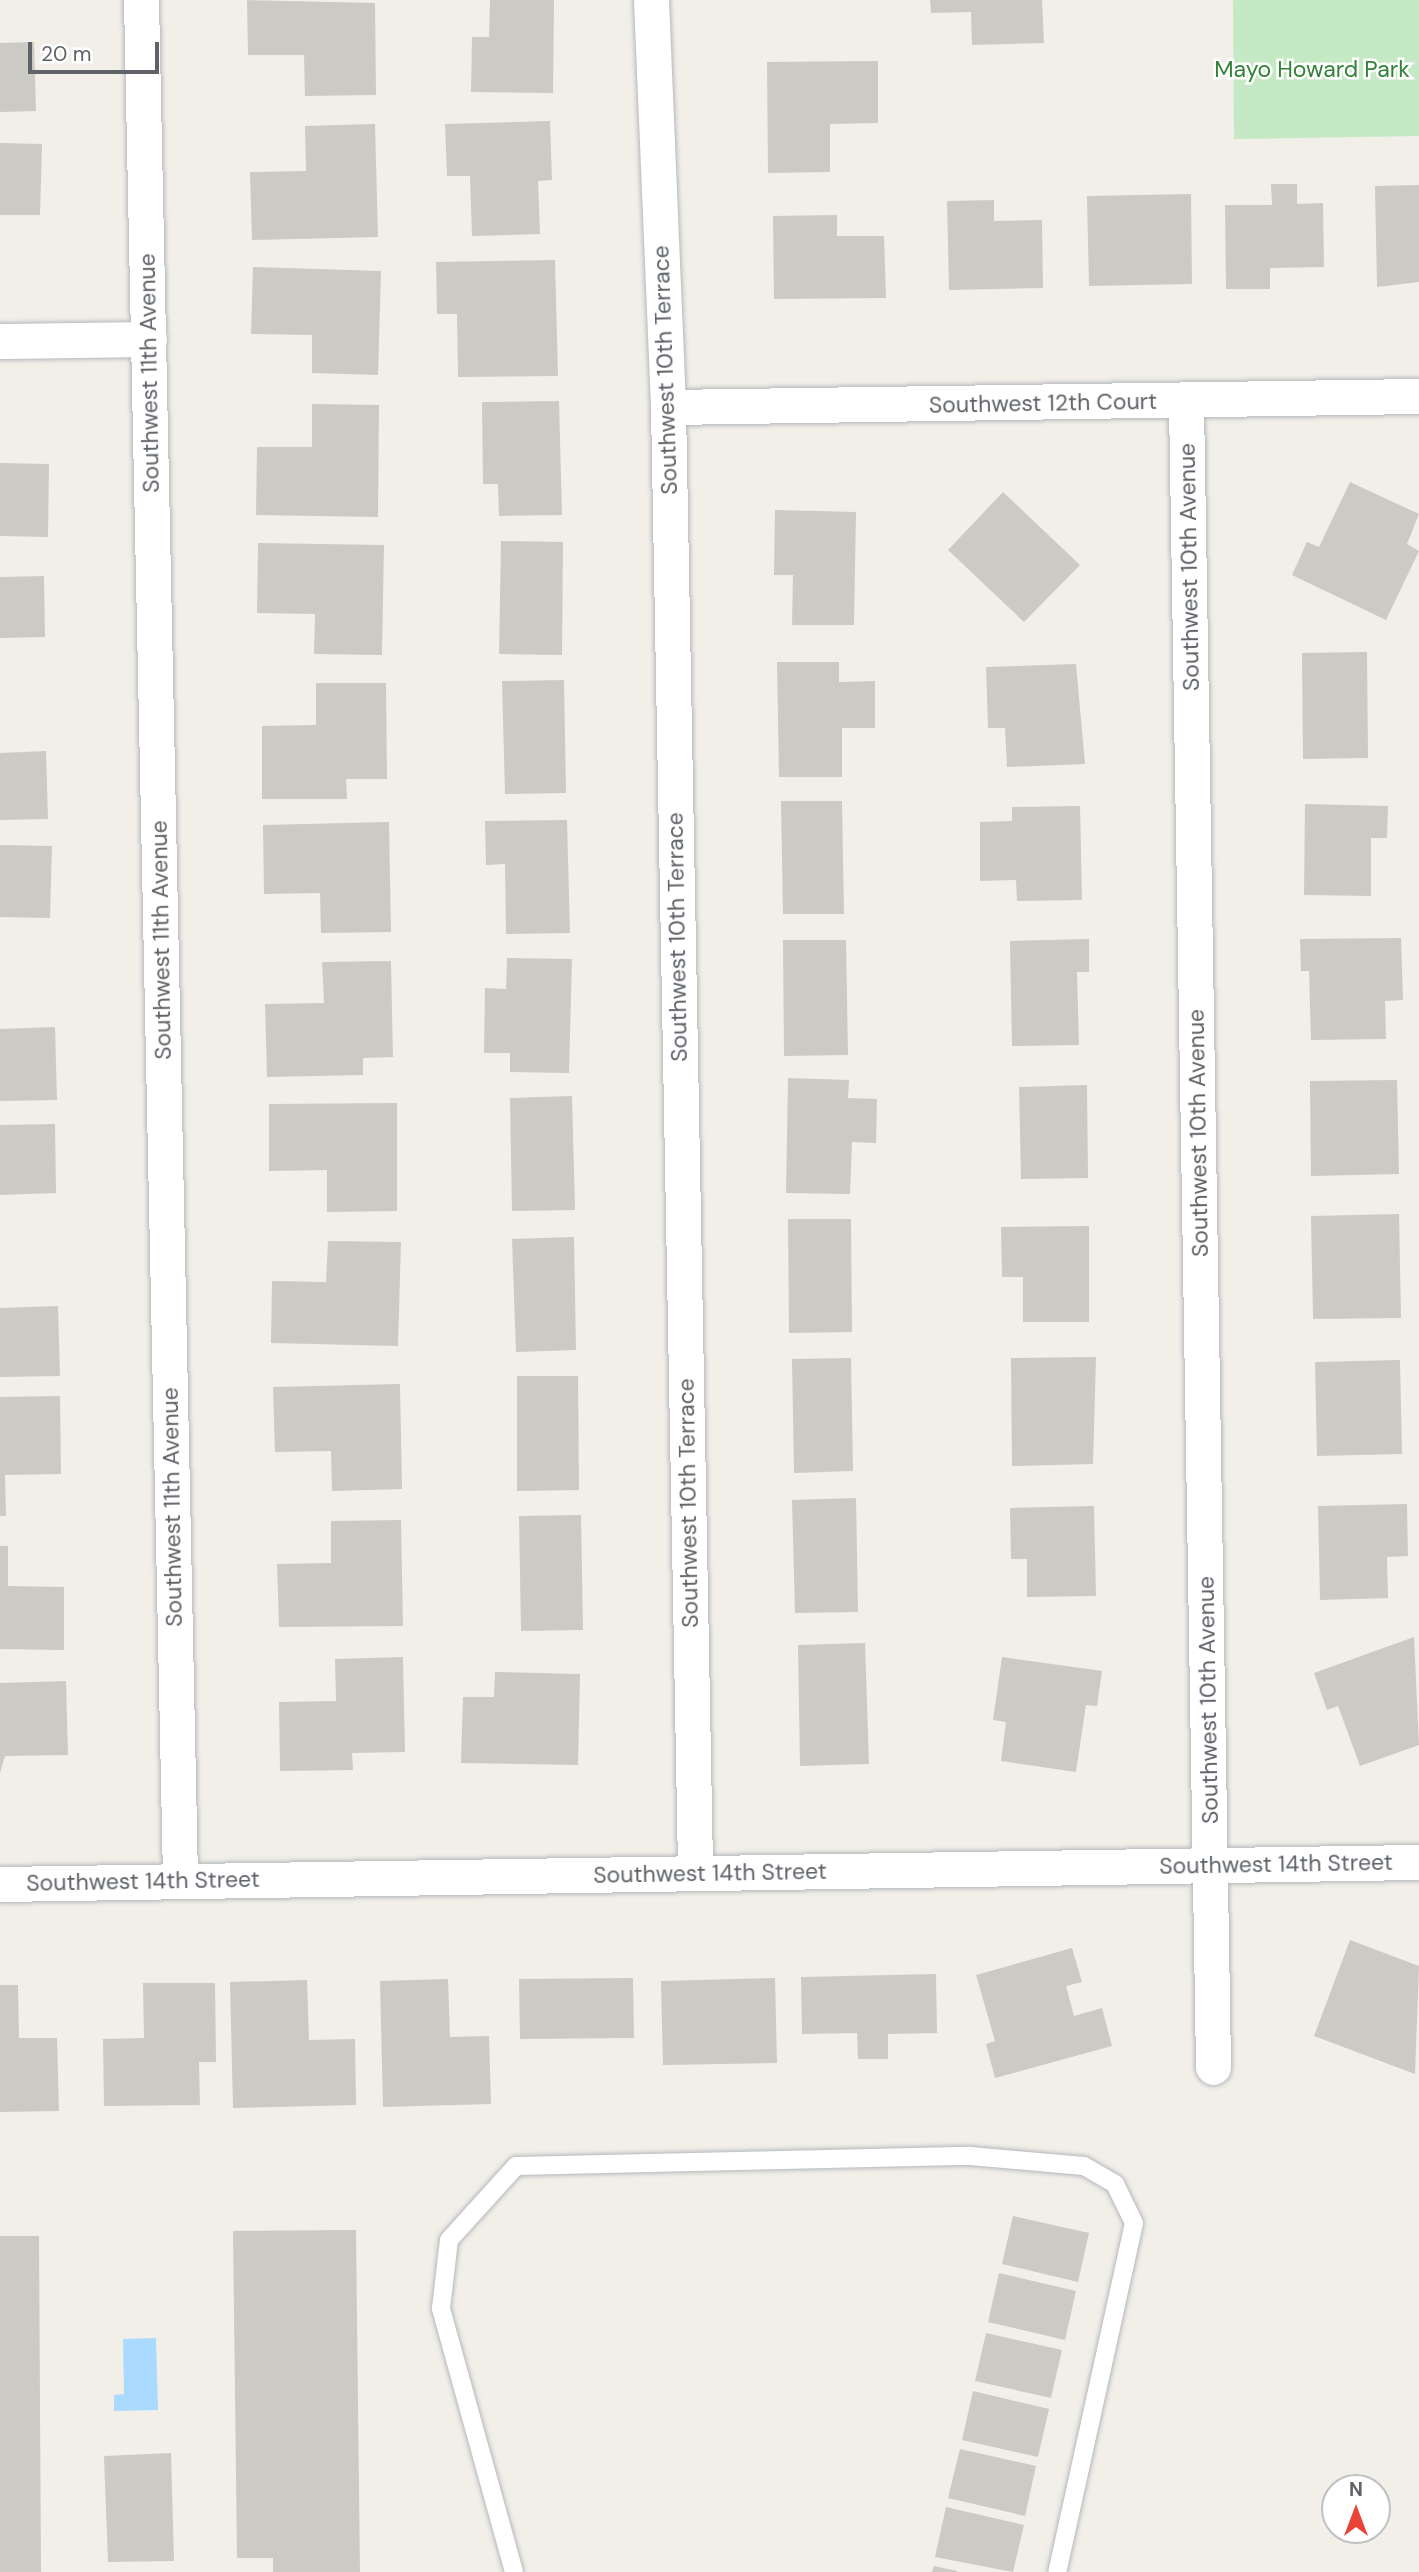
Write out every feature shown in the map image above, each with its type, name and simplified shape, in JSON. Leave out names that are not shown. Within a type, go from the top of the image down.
[{"type":"street","name":"Southwest 11th Avenue","points":[[141,0],[180,1880]]},
{"type":"street","name":"Southwest 10th Terrace","points":[[652,0],[668,407],[695,1873]]},
{"type":"street","points":[[0,341],[149,339]]},
{"type":"street","name":"Southwest 12th Court","points":[[668,407],[1186,402],[1419,396]]},
{"type":"street","name":"Southwest 10th Avenue","points":[[1186,402],[1213,2067]]},
{"type":"street","name":"Southwest 14th Street","points":[[0,1884],[1419,1862]]},
{"type":"lane","points":[[514,2572],[441,2308],[449,2240],[516,2166],[1021,2156],[1102,2174],[1123,2196],[1134,2223],[1057,2572]]},
{"type":"green space","name":"Mayo Howard Park","points":[[1233,0],[1419,0],[1419,136],[1234,139]]},
{"type":"water","points":[[156,2338],[158,2410],[114,2411],[114,2395],[124,2394],[123,2339]]},
{"type":"building","points":[[247,0],[375,3],[376,95],[305,96],[304,55],[248,55]]},
{"type":"building","points":[[490,0],[554,0],[553,93],[471,92],[472,37],[489,37]]},
{"type":"building","points":[[930,0],[1042,0],[1044,43],[972,45],[971,12],[931,13]]},
{"type":"building","points":[[34,42],[36,111],[0,112],[0,43]]},
{"type":"building","points":[[878,61],[878,123],[830,124],[830,172],[768,173],[767,62]]},
{"type":"building","points":[[550,121],[552,180],[538,181],[540,234],[472,236],[470,176],[447,176],[445,124]]},
{"type":"building","points":[[375,124],[378,237],[252,240],[250,172],[306,171],[305,126]]},
{"type":"building","points":[[0,143],[42,144],[40,215],[0,215]]},
{"type":"building","points":[[1271,184],[1297,184],[1297,204],[1323,203],[1324,267],[1270,268],[1270,289],[1226,289],[1225,205],[1272,205]]},
{"type":"building","points":[[1419,185],[1419,282],[1377,287],[1375,186]]},
{"type":"building","points":[[1191,194],[1192,284],[1089,286],[1087,196]]},
{"type":"building","points":[[994,200],[994,221],[1042,220],[1043,288],[949,290],[947,201]]},
{"type":"building","points":[[837,215],[837,236],[884,236],[886,298],[774,299],[773,216]]},
{"type":"building","points":[[555,260],[558,376],[458,377],[457,314],[437,314],[436,262]]},
{"type":"building","points":[[253,267],[381,271],[378,375],[312,373],[312,335],[251,334]]},
{"type":"building","points":[[559,401],[562,515],[499,516],[498,484],[483,484],[482,402]]},
{"type":"building","points":[[312,404],[379,405],[378,517],[256,515],[257,447],[312,447]]},
{"type":"building","points":[[0,463],[49,464],[48,537],[0,536]]},
{"type":"building","points":[[1350,482],[1419,514],[1407,544],[1419,551],[1386,620],[1292,575],[1307,542],[1319,547]]},
{"type":"building","points":[[1003,492],[1080,565],[1024,622],[948,550]]},
{"type":"building","points":[[775,510],[856,512],[854,625],[792,625],[793,575],[774,575]]},
{"type":"building","points":[[501,541],[563,542],[562,655],[499,654]]},
{"type":"building","points":[[258,543],[384,545],[382,655],[314,654],[315,614],[257,613]]},
{"type":"building","points":[[44,576],[45,637],[0,638],[0,577]]},
{"type":"building","points":[[1367,652],[1368,758],[1303,759],[1302,653]]},
{"type":"building","points":[[777,662],[839,662],[839,682],[875,681],[875,728],[842,728],[842,777],[779,777]]},
{"type":"building","points":[[1076,664],[1085,764],[1007,767],[1005,728],[988,728],[986,667]]},
{"type":"building","points":[[564,680],[566,793],[505,794],[502,681]]},
{"type":"building","points":[[316,683],[386,683],[387,779],[346,779],[347,799],[262,799],[262,726],[316,725]]},
{"type":"building","points":[[46,751],[48,819],[0,820],[0,753]]},
{"type":"building","points":[[781,801],[842,801],[844,914],[783,914]]},
{"type":"building","points":[[1305,804],[1388,806],[1387,838],[1371,838],[1371,896],[1304,895]]},
{"type":"building","points":[[1080,806],[1082,900],[1017,901],[1016,880],[980,881],[980,822],[1012,821],[1012,807]]},
{"type":"building","points":[[567,820],[570,933],[506,934],[505,864],[486,865],[485,821]]},
{"type":"building","points":[[389,822],[391,932],[321,933],[320,893],[264,894],[263,825]]},
{"type":"building","points":[[0,845],[52,846],[50,918],[0,917]]},
{"type":"building","points":[[1401,938],[1403,1000],[1385,1001],[1386,1039],[1311,1040],[1309,971],[1301,971],[1300,939]]},
{"type":"building","points":[[1089,939],[1089,972],[1077,972],[1079,1045],[1012,1046],[1010,941]]},
{"type":"building","points":[[783,940],[846,940],[848,1055],[784,1056]]},
{"type":"building","points":[[507,958],[572,959],[569,1073],[510,1072],[510,1053],[484,1053],[485,988],[506,989]]},
{"type":"building","points":[[391,961],[393,1057],[363,1058],[363,1075],[267,1077],[265,1004],[324,1003],[322,962]]},
{"type":"building","points":[[55,1027],[57,1100],[0,1101],[0,1029]]},
{"type":"building","points":[[788,1078],[849,1080],[848,1098],[877,1099],[876,1143],[852,1142],[850,1194],[786,1193]]},
{"type":"building","points":[[1397,1080],[1399,1174],[1311,1176],[1310,1081]]},
{"type":"building","points":[[1087,1085],[1088,1178],[1021,1179],[1019,1087]]},
{"type":"building","points":[[572,1096],[575,1210],[512,1211],[510,1098]]},
{"type":"building","points":[[397,1103],[397,1211],[327,1212],[327,1170],[269,1171],[269,1104]]},
{"type":"building","points":[[55,1124],[56,1193],[0,1195],[0,1125]]},
{"type":"building","points":[[1399,1214],[1401,1318],[1313,1319],[1311,1216]]},
{"type":"building","points":[[788,1219],[851,1219],[852,1332],[789,1333]]},
{"type":"building","points":[[1089,1226],[1089,1322],[1023,1322],[1023,1277],[1002,1277],[1001,1227]]},
{"type":"building","points":[[574,1237],[576,1350],[516,1352],[512,1239]]},
{"type":"building","points":[[328,1241],[401,1242],[398,1346],[271,1343],[272,1281],[326,1282]]},
{"type":"building","points":[[58,1306],[60,1376],[0,1377],[0,1308]]},
{"type":"building","points":[[1096,1357],[1093,1464],[1012,1466],[1011,1358]]},
{"type":"building","points":[[851,1358],[853,1471],[794,1473],[792,1359]]},
{"type":"building","points":[[1400,1360],[1402,1454],[1317,1456],[1315,1362]]},
{"type":"building","points":[[517,1376],[578,1376],[579,1490],[517,1491]]},
{"type":"building","points":[[400,1384],[402,1489],[332,1491],[331,1451],[275,1452],[273,1387]]},
{"type":"building","points":[[60,1396],[61,1474],[5,1475],[6,1516],[0,1516],[0,1397]]},
{"type":"building","points":[[856,1498],[858,1612],[795,1613],[792,1500]]},
{"type":"building","points":[[1407,1504],[1408,1556],[1387,1557],[1388,1598],[1320,1600],[1318,1506]]},
{"type":"building","points":[[1094,1506],[1096,1596],[1027,1597],[1027,1559],[1011,1559],[1010,1508]]},
{"type":"building","points":[[581,1515],[583,1630],[521,1631],[519,1516]]},
{"type":"building","points":[[401,1520],[403,1626],[279,1627],[277,1564],[331,1563],[331,1521]]},
{"type":"building","points":[[0,1546],[8,1546],[8,1586],[64,1587],[64,1650],[0,1649]]},
{"type":"building","points":[[1414,1637],[1419,1745],[1360,1766],[1338,1706],[1327,1710],[1314,1673]]},
{"type":"building","points":[[865,1643],[869,1764],[800,1766],[798,1645]]},
{"type":"building","points":[[403,1657],[405,1752],[352,1753],[353,1770],[280,1771],[279,1702],[336,1701],[335,1659]]},
{"type":"building","points":[[1002,1657],[1102,1671],[1097,1706],[1086,1705],[1076,1772],[1001,1761],[1006,1722],[993,1720]]},
{"type":"building","points":[[495,1672],[580,1674],[578,1765],[461,1763],[463,1697],[494,1697]]},
{"type":"building","points":[[66,1681],[68,1755],[5,1756],[0,1773],[0,1683]]},
{"type":"building","points":[[1350,1940],[1419,1966],[1415,2074],[1314,2036]]},
{"type":"building","points":[[1072,1948],[1082,1982],[1066,1986],[1074,2016],[1102,2008],[1112,2046],[995,2078],[986,2044],[995,2041],[976,1975]]},
{"type":"building","points":[[936,1974],[937,2033],[888,2034],[888,2059],[858,2059],[857,2033],[802,2034],[801,1977]]},
{"type":"building","points":[[633,1978],[634,2038],[520,2039],[519,1979]]},
{"type":"building","points":[[775,1978],[777,2063],[663,2065],[661,1981]]},
{"type":"building","points":[[448,1979],[450,2037],[489,2036],[491,2104],[383,2107],[380,1981]]},
{"type":"building","points":[[307,1980],[309,2040],[355,2039],[356,2105],[233,2108],[230,1982]]},
{"type":"building","points":[[143,1983],[215,1983],[216,2062],[199,2062],[200,2105],[104,2106],[103,2039],[144,2038]]},
{"type":"building","points":[[0,1985],[18,1985],[19,2038],[57,2038],[59,2111],[0,2112]]},
{"type":"building","points":[[1013,2216],[1089,2233],[1078,2282],[1002,2264]]},
{"type":"building","points":[[356,2230],[360,2572],[273,2572],[273,2558],[237,2558],[233,2231]]},
{"type":"building","points":[[0,2236],[39,2236],[41,2572],[0,2572]]},
{"type":"building","points":[[999,2273],[1076,2291],[1065,2340],[988,2322]]},
{"type":"building","points":[[986,2333],[1062,2350],[1051,2398],[975,2381]]},
{"type":"building","points":[[973,2391],[1049,2409],[1038,2457],[962,2440]]},
{"type":"building","points":[[960,2449],[1036,2466],[1025,2516],[948,2498]]},
{"type":"building","points":[[171,2453],[174,2561],[108,2562],[104,2456]]},
{"type":"building","points":[[946,2507],[1024,2525],[1013,2572],[935,2557]]},
{"type":"building","points":[[934,2566],[957,2571],[957,2572],[932,2572]]}]
